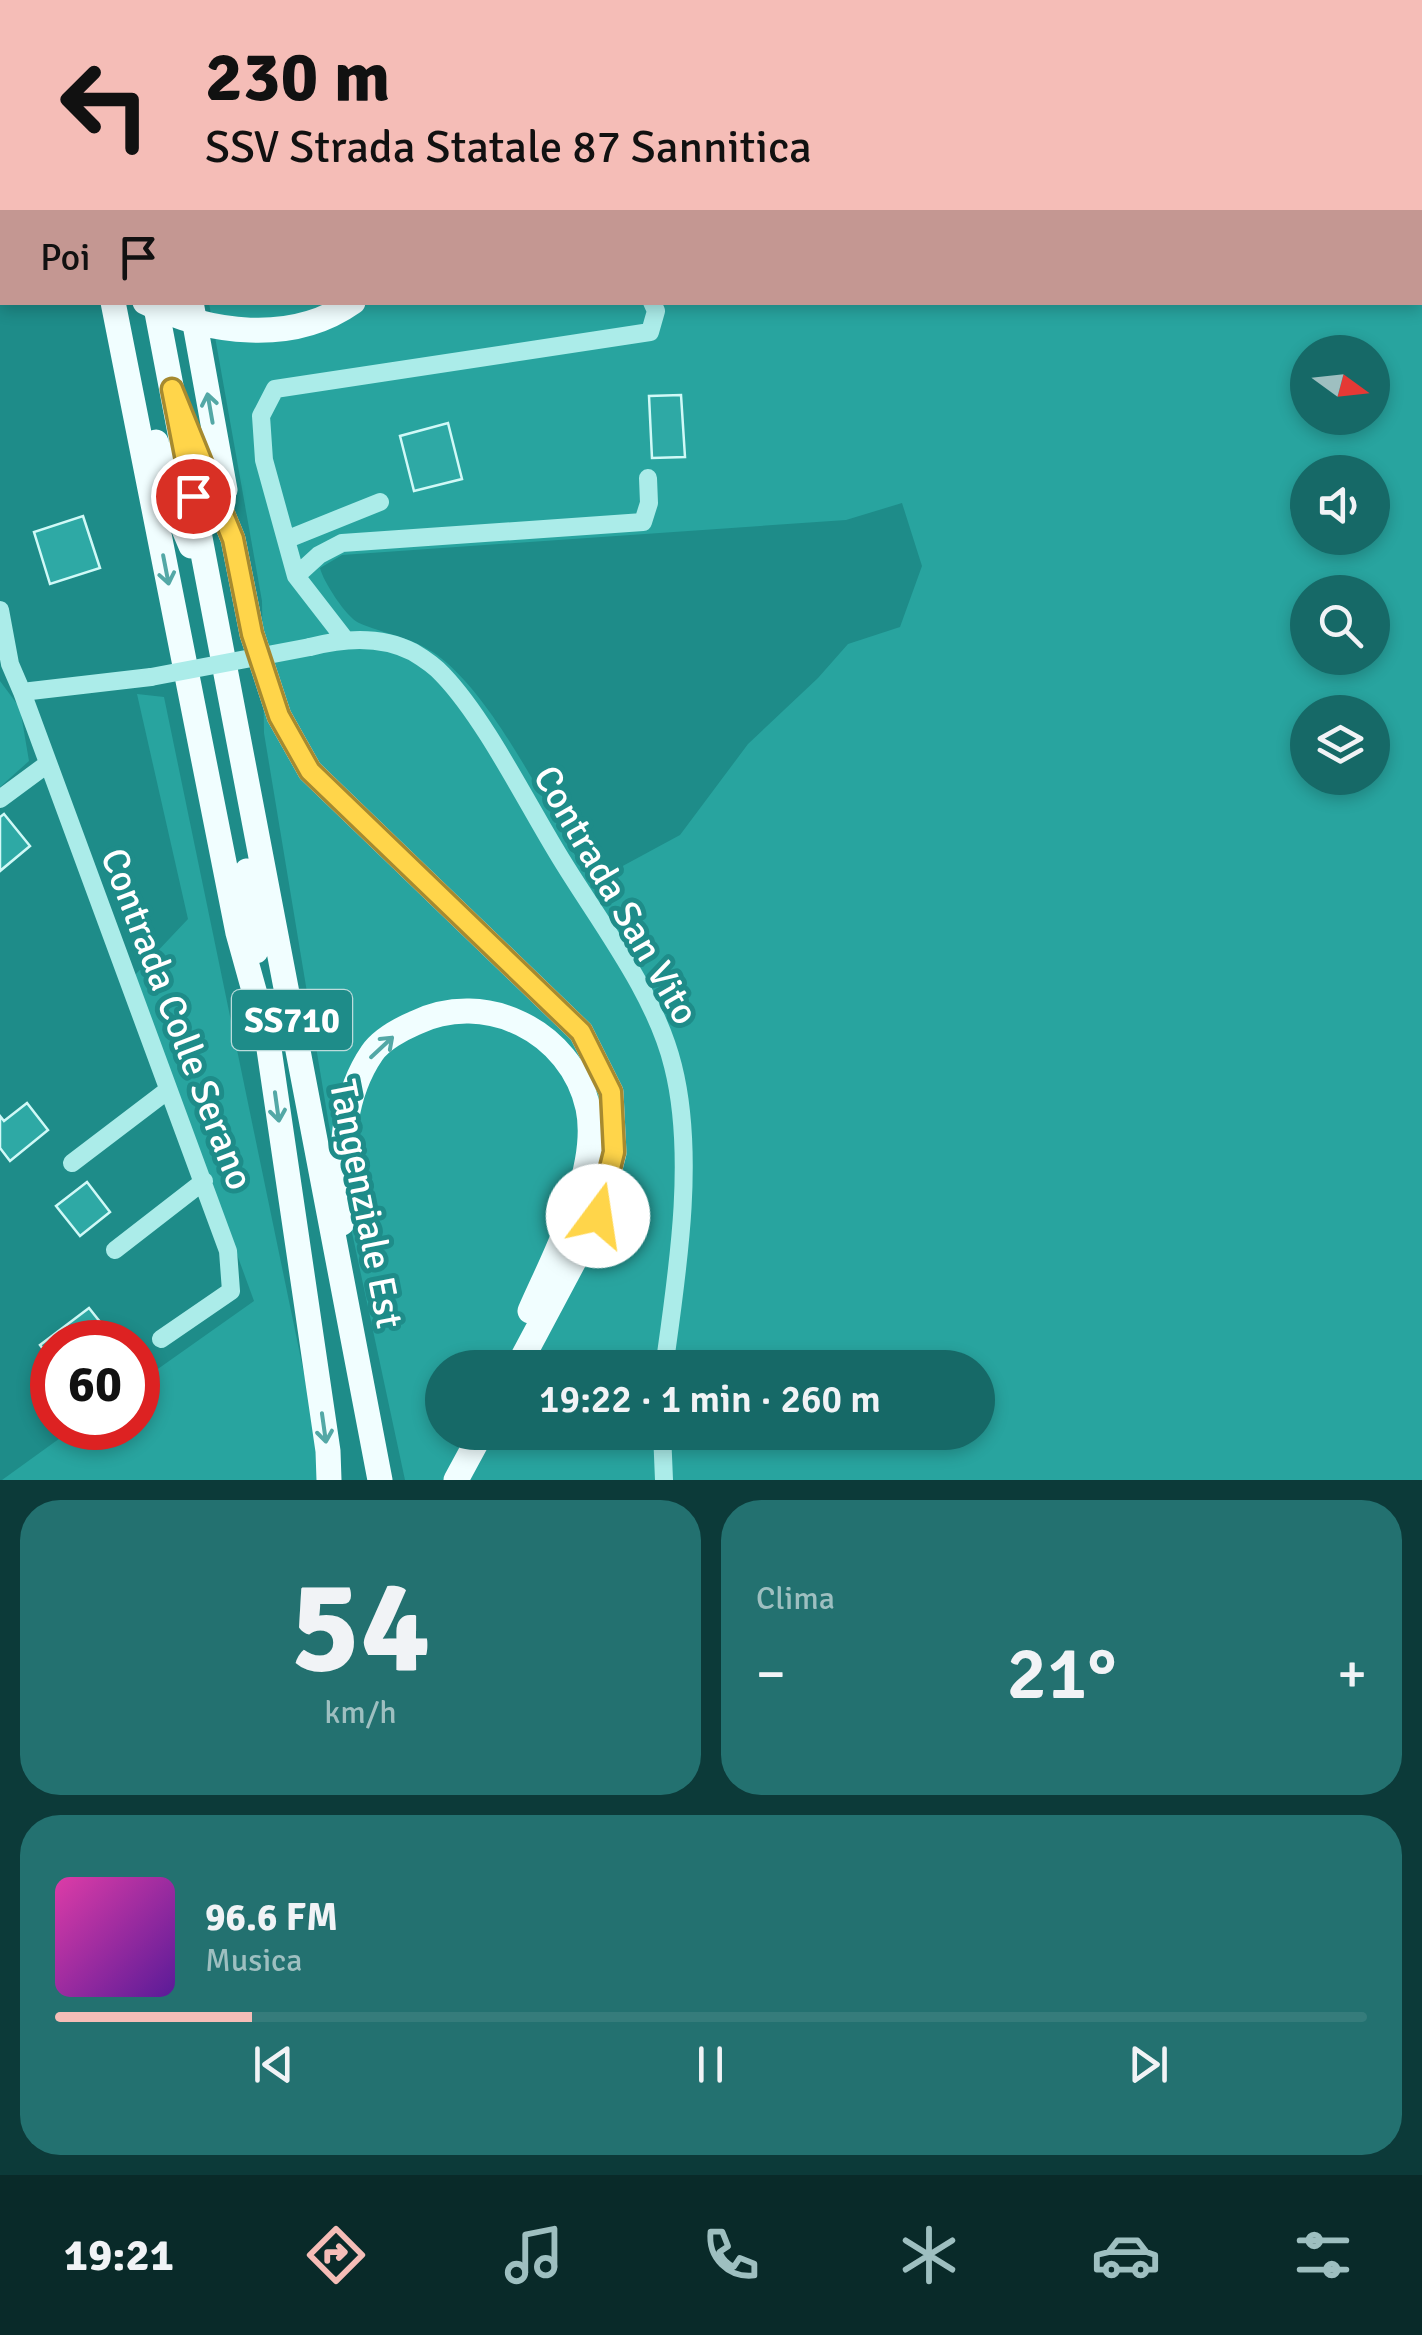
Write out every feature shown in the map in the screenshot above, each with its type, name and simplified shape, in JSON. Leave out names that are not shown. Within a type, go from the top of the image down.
[{"type":"main road","points":[[115,305],[172,501],[214,602]]},
{"type":"main road","points":[[115,305],[238,933],[266,1030]]},
{"type":"main road","points":[[152,305],[187,321],[230,330],[284,330],[339,312],[349,305]]},
{"type":"main road","points":[[156,305],[242,766],[241,821],[266,1030],[329,1480]]},
{"type":"main road","points":[[192,305],[252,634],[279,716],[310,771],[581,1032],[611,1092],[614,1152],[598,1216],[526,1350]]},
{"type":"main road","points":[[172,389],[233,539]]},
{"type":"main road","name":"Tangenziale Est","points":[[242,766],[380,1480]]},
{"type":"main road","points":[[342,1273],[344,1130],[352,1090],[374,1050],[404,1028],[432,1015],[468,1010],[532,1026],[562,1052],[578,1082],[588,1109],[588,1148],[561,1241],[512,1350]]},
{"type":"main road","points":[[455,1480],[469,1450]]},
{"type":"street","points":[[344,638],[296,576],[264,460],[261,416],[275,389],[650,332],[656,311],[653,305]]},
{"type":"street","points":[[296,576],[318,555],[342,543],[642,522],[649,503],[648,478]]},
{"type":"street","points":[[288,538],[380,502]]},
{"type":"street","name":"Contrada Colle Serano","points":[[0,610],[10,664],[228,1251],[232,1291],[161,1339]]},
{"type":"street","name":"Contrada San Vito","points":[[22,692],[150,677],[344,638],[412,652],[442,674],[478,723],[645,995],[673,1064],[683,1125],[678,1264],[666,1350]]},
{"type":"street","points":[[0,799],[46,765]]},
{"type":"street","points":[[72,1163],[168,1090]]},
{"type":"street","points":[[115,1250],[204,1181]]},
{"type":"street","points":[[663,1450],[664,1480]]},
{"type":"green space","points":[[209,305],[1422,305],[1422,1480],[405,1480],[329,1125],[264,733],[262,601]],"holes":[[[902,503],[922,566],[900,627],[848,644],[748,744],[680,835],[619,868],[584,871],[518,756],[479,698],[437,655],[354,619],[336,598],[320,568],[342,555],[846,520]]]},
{"type":"green space","points":[[0,681],[20,708],[29,761],[0,787]]},
{"type":"green space","points":[[137,694],[164,697],[326,1480],[2,1480],[44,1450],[160,1450],[160,1367],[254,1301],[135,975],[188,919]]},
{"type":"building","points":[[681,395],[685,457],[652,458],[649,396]]},
{"type":"building","points":[[448,423],[462,479],[414,491],[400,436]]},
{"type":"building","points":[[83,516],[100,568],[50,584],[34,532]]},
{"type":"building","points":[[4,814],[30,846],[0,871],[0,817]]},
{"type":"building","points":[[27,1103],[48,1130],[10,1161],[0,1148],[0,1116],[4,1121]]},
{"type":"building","points":[[87,1182],[110,1212],[80,1236],[56,1206]]},
{"type":"building","points":[[89,1308],[99,1320],[73,1320]]},
{"type":"route","points":[[193,496],[172,389],[233,539],[252,634],[279,716],[310,771],[581,1032],[611,1092],[614,1152],[598,1216]]}]
